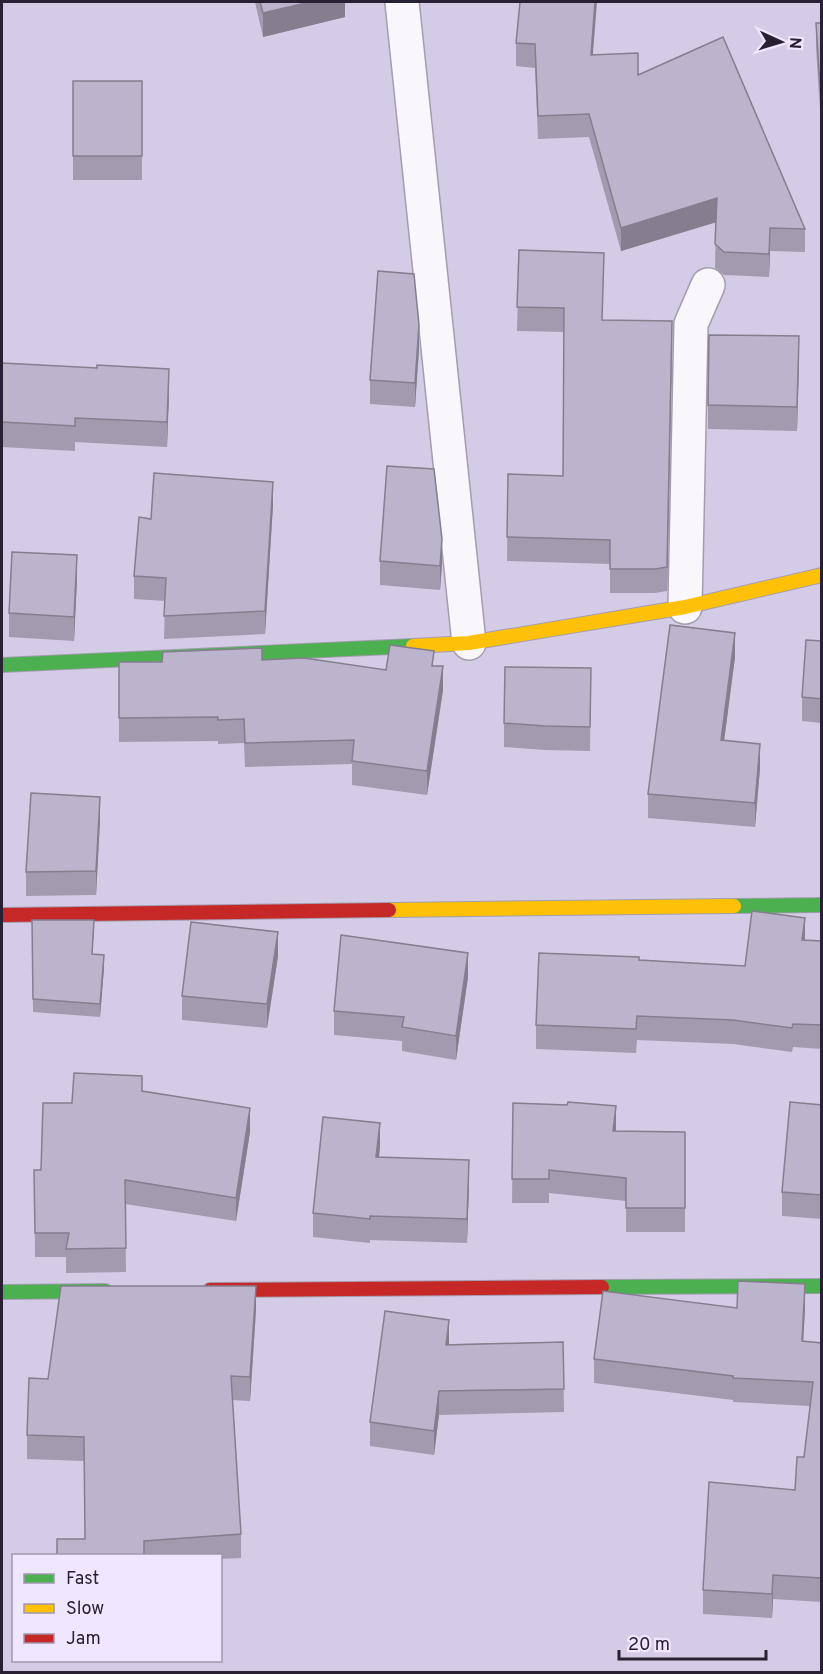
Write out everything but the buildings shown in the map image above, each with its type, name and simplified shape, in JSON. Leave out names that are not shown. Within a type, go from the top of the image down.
[{"type":"street","points":[[402,2],[469,642]]},
{"type":"street","points":[[685,607],[691,324],[708,285]]},
{"type":"street","points":[[2,665],[469,642],[685,607],[822,575]]},
{"type":"street","points":[[2,915],[822,905]]},
{"type":"street","points":[[192,1291],[822,1286]]},
{"type":"street","points":[[2,1292],[120,1291]]},
{"type":"traffic: fast","points":[[2,665],[413,646]]},
{"type":"traffic: fast","points":[[734,906],[822,905]]},
{"type":"traffic: fast","points":[[602,1287],[822,1286]]},
{"type":"traffic: fast","points":[[2,1292],[105,1291]]},
{"type":"traffic: slow","points":[[413,646],[469,643],[685,607],[822,575]]},
{"type":"traffic: slow","points":[[389,910],[734,906]]},
{"type":"traffic: jam","points":[[2,915],[389,910]]},
{"type":"traffic: jam","points":[[210,1290],[602,1287]]}]
